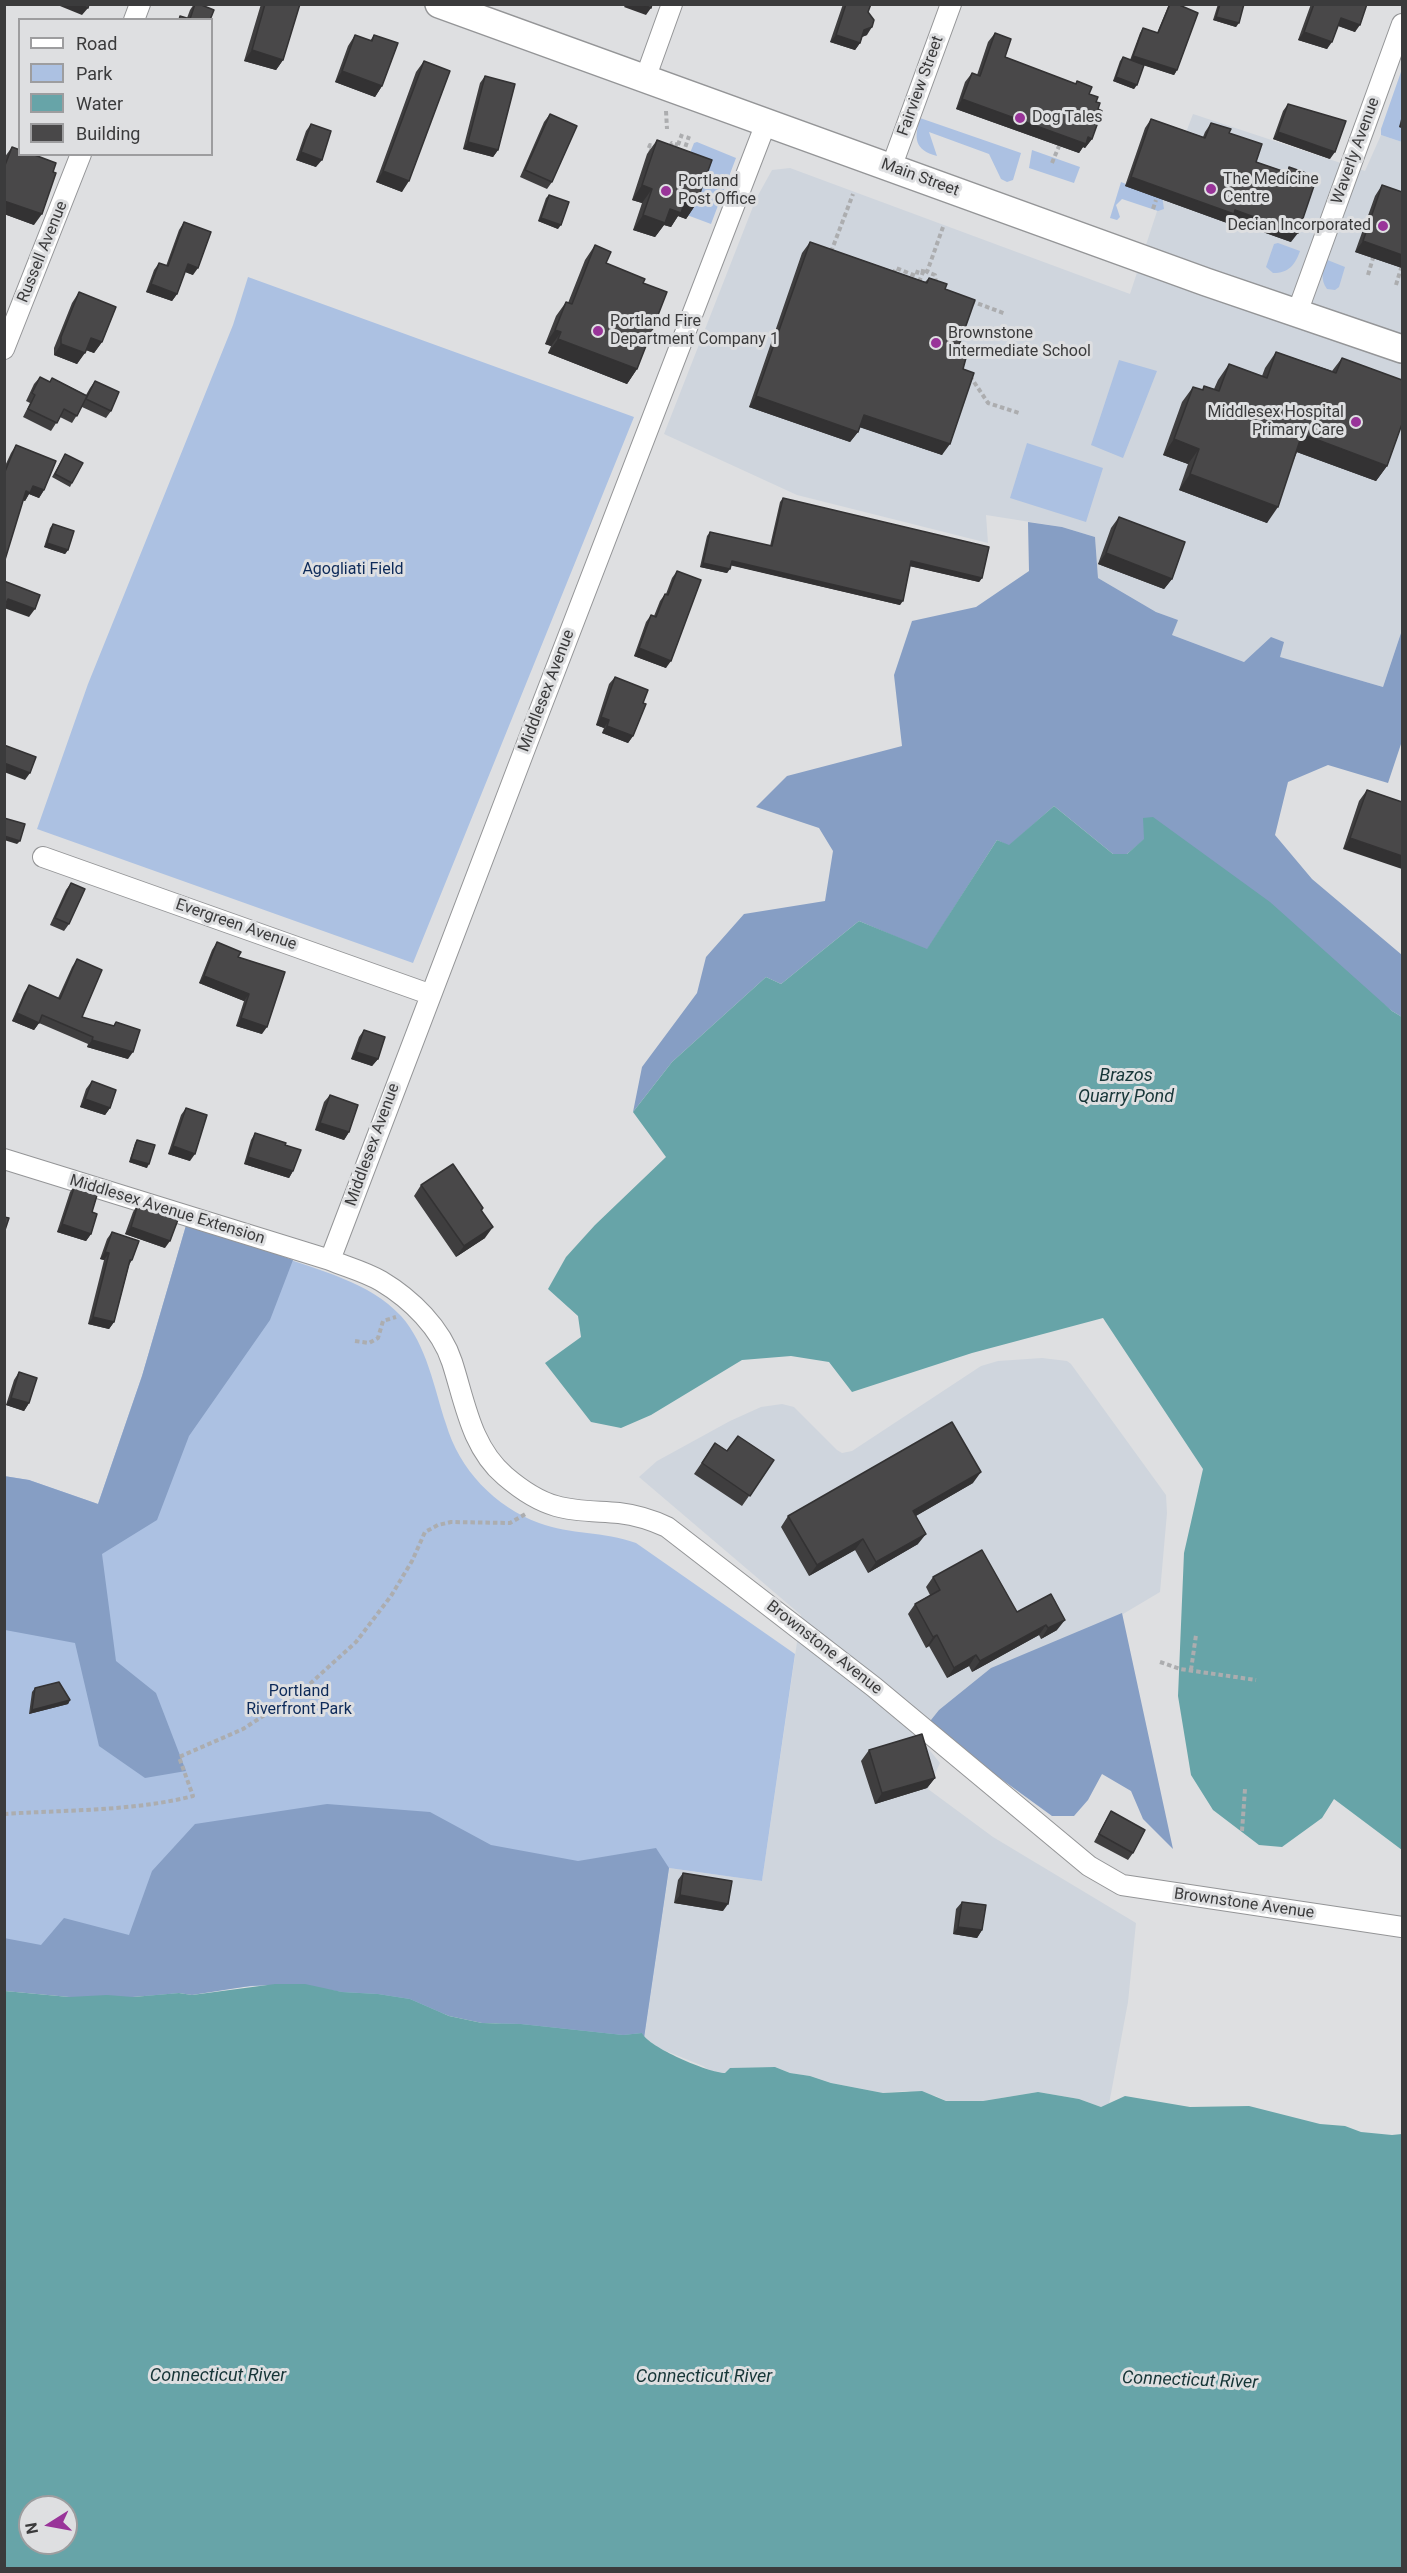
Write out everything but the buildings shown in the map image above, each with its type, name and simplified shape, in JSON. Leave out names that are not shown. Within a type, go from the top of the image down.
[{"type":"main road","name":"Main Street","points":[[439,4],[891,168],[1402,349]]},
{"type":"street","points":[[645,79],[672,4]]},
{"type":"street","name":"Fairview Street","points":[[891,168],[951,4]]},
{"type":"street","name":"Waverly Avenue","points":[[1297,313],[1402,24]]},
{"type":"street","name":"Middlesex Avenue","points":[[330,1260],[429,994],[662,398],[766,123]]},
{"type":"street","name":"Russell Avenue","points":[[4,349],[80,156]]},
{"type":"street","name":"Evergreen Avenue","points":[[43,857],[429,994]]},
{"type":"street","name":"Middlesex Avenue Extension","points":[[4,1159],[330,1260]]},
{"type":"street","name":"Brownstone Avenue","points":[[330,1260],[380,1280],[431,1324],[448,1350],[462,1402],[478,1441],[503,1475],[534,1496],[555,1506],[638,1516],[667,1527],[874,1687],[1097,1871],[1122,1885],[1402,1927]]},
{"type":"path","points":[[666,108],[667,129]]},
{"type":"path","points":[[668,152],[672,143],[677,147],[682,134]]},
{"type":"path","points":[[681,161],[689,136]]},
{"type":"path","points":[[1052,164],[1059,146]]},
{"type":"path","points":[[827,262],[853,194]]},
{"type":"path","points":[[1153,209],[1156,200]]},
{"type":"path","points":[[919,282],[926,272],[943,227]]},
{"type":"path","points":[[1368,275],[1373,258]]},
{"type":"path","points":[[1396,285],[1402,264]]},
{"type":"path","points":[[925,285],[894,272],[896,268],[916,276],[918,270],[935,275],[938,280],[935,288]]},
{"type":"path","points":[[926,272],[927,279]]},
{"type":"path","points":[[962,298],[1006,314]]},
{"type":"path","points":[[968,373],[988,403],[1019,413]]},
{"type":"path","points":[[355,1341],[369,1343],[378,1338],[382,1322],[397,1316]]},
{"type":"path","points":[[4,1814],[125,1806],[193,1796],[179,1757],[243,1730],[310,1684],[356,1642],[392,1596],[425,1532],[438,1524],[451,1522],[510,1523],[528,1512]]},
{"type":"path","points":[[1191,1671],[1196,1635]]},
{"type":"path","points":[[1160,1662],[1191,1671],[1256,1680]]},
{"type":"path","points":[[1242,1831],[1245,1789]]},
{"type":"shaded area","points":[[1193,114],[1365,171],[1381,135],[1402,142],[1402,630],[1383,687],[1279,657],[1244,662],[1172,635],[1177,620],[1156,612],[1098,578],[1095,537],[1062,527],[986,515],[988,543],[797,495],[664,434],[756,199],[772,170],[790,168],[1130,294],[1162,196]]},
{"type":"shaded area","points":[[1028,522],[1062,527],[1095,537],[1098,578],[1156,612],[1178,620],[1172,635],[1244,662],[1271,637],[1284,642],[1280,657],[1383,687],[1402,630],[1402,741],[1388,783],[1328,765],[1288,782],[1275,835],[1312,879],[1402,955],[1402,1017],[1144,819],[1145,839],[1127,854],[1113,854],[1054,806],[1009,846],[997,840],[927,950],[859,921],[781,984],[766,977],[672,1062],[633,1112],[642,1067],[697,993],[706,957],[744,914],[825,901],[833,851],[819,828],[756,807],[787,776],[902,746],[894,675],[912,621],[976,607],[1029,571]]},
{"type":"shaded area","points":[[187,1222],[293,1260],[270,1320],[189,1436],[157,1520],[102,1554],[116,1661],[156,1693],[186,1771],[145,1778],[99,1746],[75,1643],[5,1630],[4,1476],[29,1480],[98,1504],[142,1376]]},
{"type":"shaded area","points":[[1042,1358],[1067,1361],[1071,1364],[1166,1495],[1167,1513],[1160,1592],[918,1736],[940,1763],[928,1789],[993,1837],[1136,1923],[1128,2002],[1109,2104],[1101,2107],[1079,2099],[1038,2092],[983,2101],[946,2101],[936,2096],[906,2091],[883,2093],[831,2083],[775,2067],[730,2068],[725,2073],[713,2073],[703,2066],[656,2047],[644,2038],[669,1868],[762,1881],[801,1615],[639,1477],[657,1461],[730,1421],[761,1407],[782,1404],[794,1407],[837,1450],[842,1453],[852,1451],[981,1366],[998,1361]]},
{"type":"shaded area","points":[[1122,1613],[1173,1849],[1143,1819],[1131,1791],[1102,1774],[1088,1800],[1074,1816],[1052,1816],[927,1725],[939,1710],[991,1668]]},
{"type":"shaded area","points":[[327,1804],[430,1812],[491,1845],[578,1861],[656,1848],[669,1868],[644,2038],[642,2033],[623,2035],[521,2024],[482,2023],[449,2016],[410,1999],[294,1984],[250,1986],[192,1995],[179,1993],[133,1997],[69,1997],[5,1991],[4,1938],[41,1945],[64,1918],[129,1935],[152,1871],[195,1824]]},
{"type":"green space","points":[[1402,69],[1402,142],[1381,135],[1381,129]]},
{"type":"green space","points":[[920,118],[1021,153],[1013,180],[1007,182],[1001,179],[989,154],[929,132],[937,156],[924,150],[920,147],[917,137]]},
{"type":"green space","points":[[697,142],[736,158],[711,224],[687,215],[684,168],[694,143]]},
{"type":"green space","points":[[1032,150],[1080,167],[1074,183],[1029,168]]},
{"type":"green space","points":[[1121,182],[1126,184],[1125,186],[1162,196],[1164,209],[1158,211],[1122,199],[1116,205],[1120,217],[1117,220],[1110,218]]},
{"type":"green space","points":[[1278,243],[1300,251],[1291,267],[1283,272],[1273,273],[1266,267],[1274,244]]},
{"type":"green space","points":[[1325,259],[1345,267],[1339,287],[1335,290],[1327,289],[1323,282]]},
{"type":"green space","name":"Agogliati Field","points":[[248,277],[634,417],[413,963],[37,829],[88,684],[233,325]]},
{"type":"green space","points":[[1119,360],[1157,371],[1123,458],[1091,445]]},
{"type":"green space","points":[[1027,443],[1103,468],[1086,522],[1010,498]]},
{"type":"green space","name":"Portland Riverfront Park","points":[[187,1222],[343,1278],[374,1294],[388,1304],[410,1327],[424,1353],[452,1441],[470,1471],[494,1497],[523,1516],[551,1527],[636,1543],[795,1654],[762,1881],[669,1868],[644,2038],[501,2024],[275,1984],[149,1996],[5,1991],[4,1476],[29,1480],[98,1504],[142,1376]]},
{"type":"water","name":"Brazos Quarry Pond","points":[[1054,806],[1113,854],[1127,854],[1144,839],[1143,818],[1153,817],[1270,902],[1392,1011],[1402,1017],[1402,1850],[1334,1799],[1322,1818],[1282,1847],[1259,1845],[1213,1810],[1191,1775],[1178,1696],[1184,1553],[1203,1469],[1103,1318],[972,1353],[852,1392],[829,1362],[791,1356],[742,1360],[651,1415],[621,1428],[591,1422],[545,1363],[581,1337],[578,1316],[548,1289],[566,1257],[595,1225],[666,1157],[633,1112],[672,1062],[766,977],[781,984],[859,921],[927,949],[997,840],[1009,845]]},
{"type":"water","name":"Connecticut River","points":[[275,1984],[305,1984],[342,1992],[410,1999],[449,2016],[482,2023],[521,2024],[623,2035],[642,2033],[667,2052],[717,2072],[725,2073],[730,2068],[775,2067],[831,2083],[883,2093],[922,2091],[946,2101],[983,2101],[1038,2092],[1079,2099],[1101,2107],[1125,2096],[1190,2107],[1249,2106],[1320,2124],[1345,2126],[1361,2132],[1402,2134],[1402,2568],[5,2568],[5,1991],[69,1997],[107,1995],[133,1997],[179,1993],[192,1995]]},
{"type":"place","name":"Dog Tales","points":[[1020,118]]},
{"type":"place","name":"The Medicine Centre","points":[[1211,189]]},
{"type":"place","name":"Portland Post Office","points":[[666,191]]},
{"type":"place","name":"Decian Incorporated","points":[[1383,226]]},
{"type":"place","name":"Portland Fire Department Company 1","points":[[598,331]]},
{"type":"place","name":"Brownstone Intermediate School","points":[[936,343]]},
{"type":"place","name":"Middlesex Hospital Primary Care","points":[[1356,422]]}]
